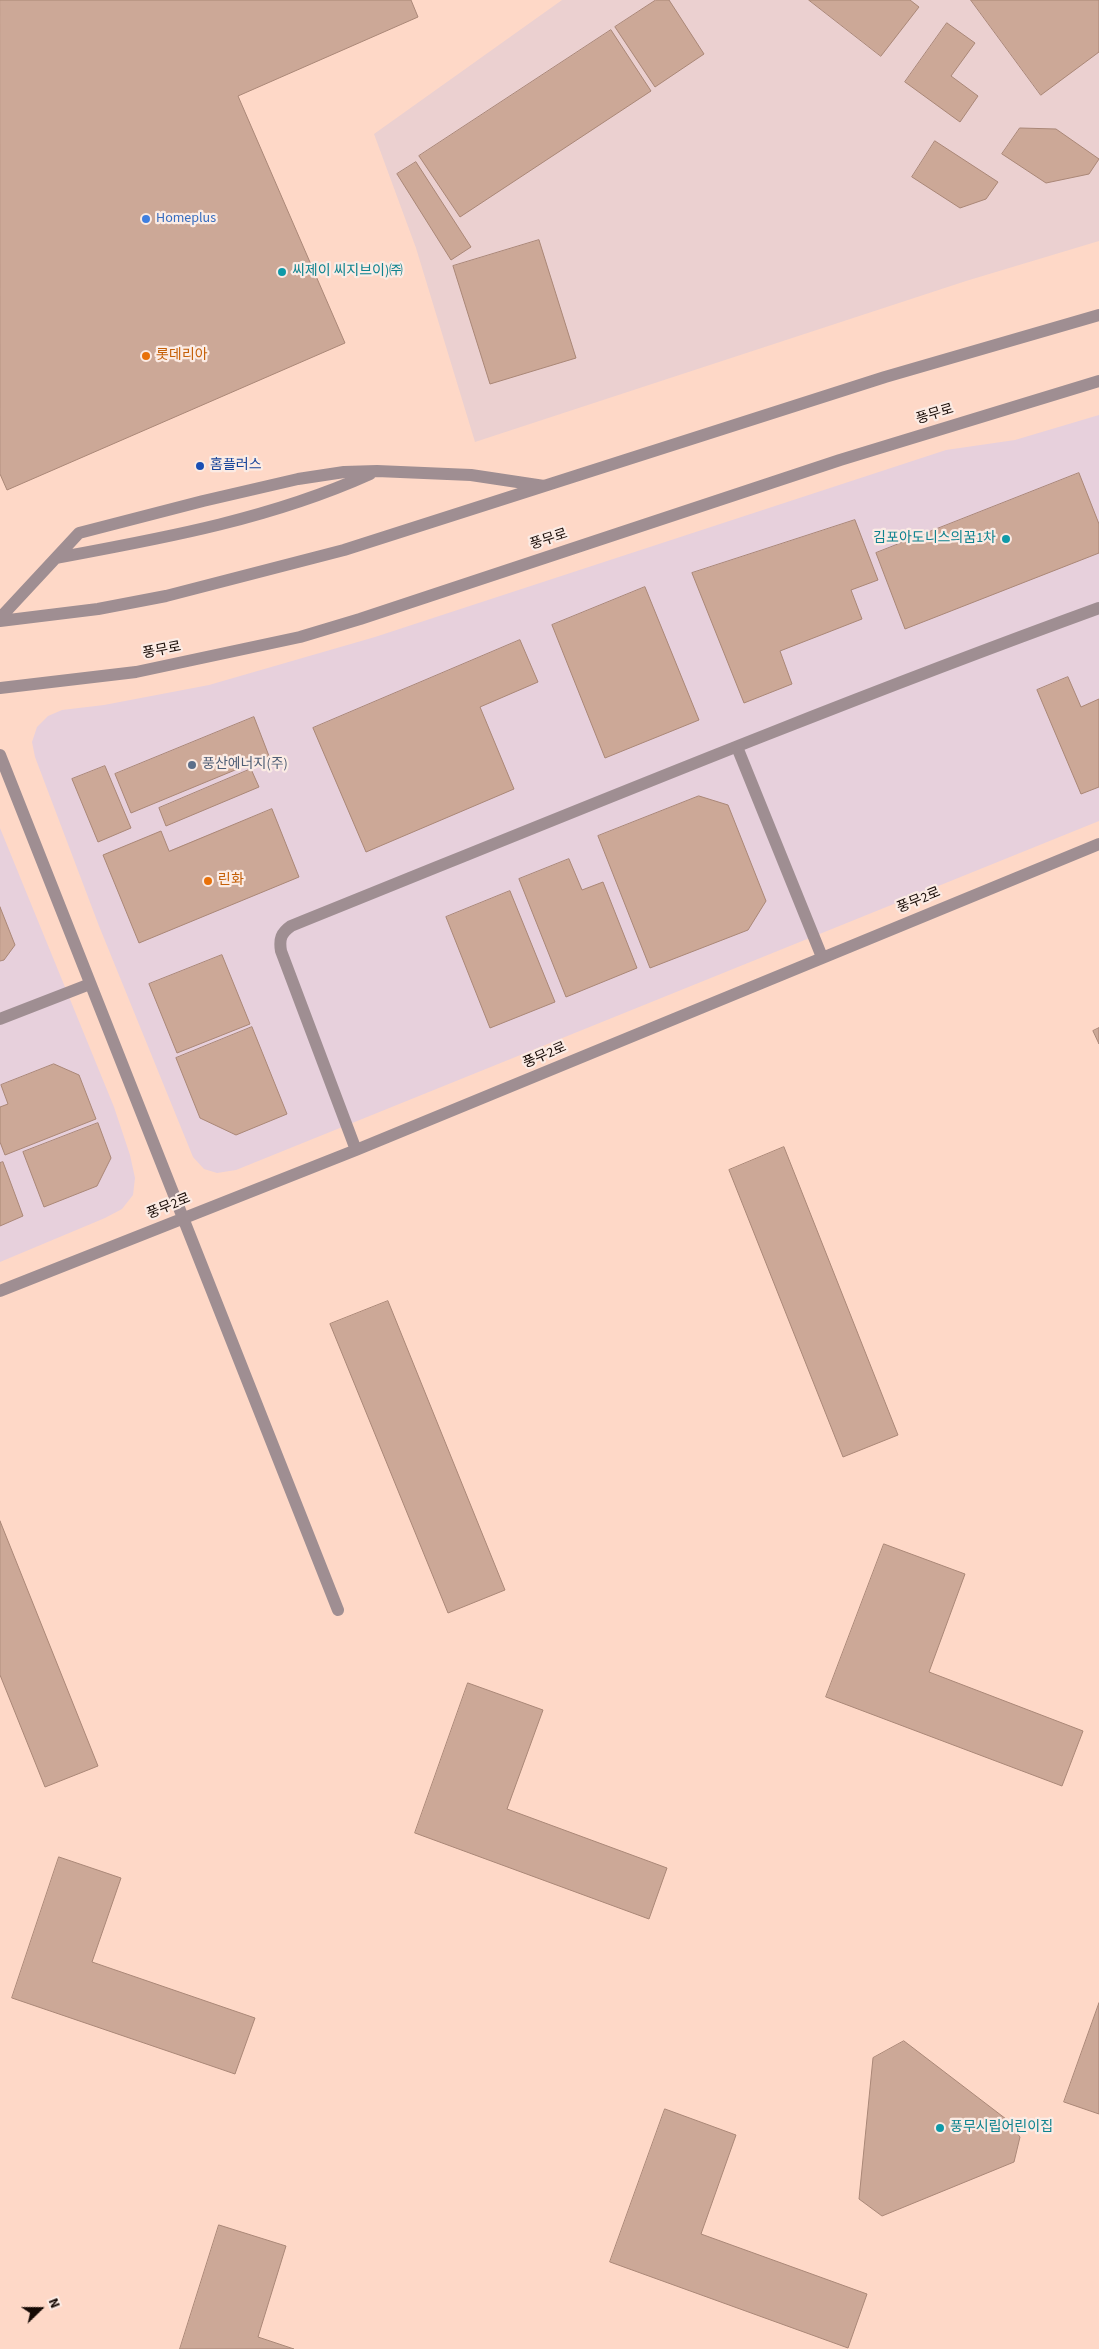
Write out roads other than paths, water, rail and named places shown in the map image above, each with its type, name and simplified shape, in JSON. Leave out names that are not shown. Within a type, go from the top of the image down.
[{"type":"street","points":[[0,619],[98,609],[227,582],[344,550],[885,377],[1099,315]]},
{"type":"street","name":"풍무로","points":[[0,688],[136,672],[300,637],[369,616],[840,460],[1099,381]]},
{"type":"street","points":[[0,619],[79,533],[202,501],[298,479],[344,472],[377,471],[471,475],[546,486]]},
{"type":"street","points":[[56,558],[138,543],[266,513],[325,494],[377,471]]},
{"type":"street","points":[[356,1150],[281,951],[281,936],[285,930],[737,747],[988,648],[1099,608]]},
{"type":"street","points":[[737,747],[822,957]]},
{"type":"street","points":[[0,755],[338,1610]]},
{"type":"street","name":"풍무2로","points":[[0,1291],[356,1150],[1099,844]]},
{"type":"street","points":[[0,1019],[90,984]]},
{"type":"place","name":"Homeplus","points":[[146,219]]},
{"type":"place","name":"씨제이 씨지브이)㈜","points":[[282,272]]},
{"type":"place","name":"롯데리아","points":[[146,356]]},
{"type":"place","name":"홈플러스","points":[[200,466]]},
{"type":"place","name":"김포아도니스의꿈1차","points":[[1006,539]]},
{"type":"place","name":"풍산에너지(주)","points":[[192,765]]},
{"type":"place","name":"린화","points":[[208,881]]},
{"type":"place","name":"풍무시립어린이집","points":[[940,2128]]}]
